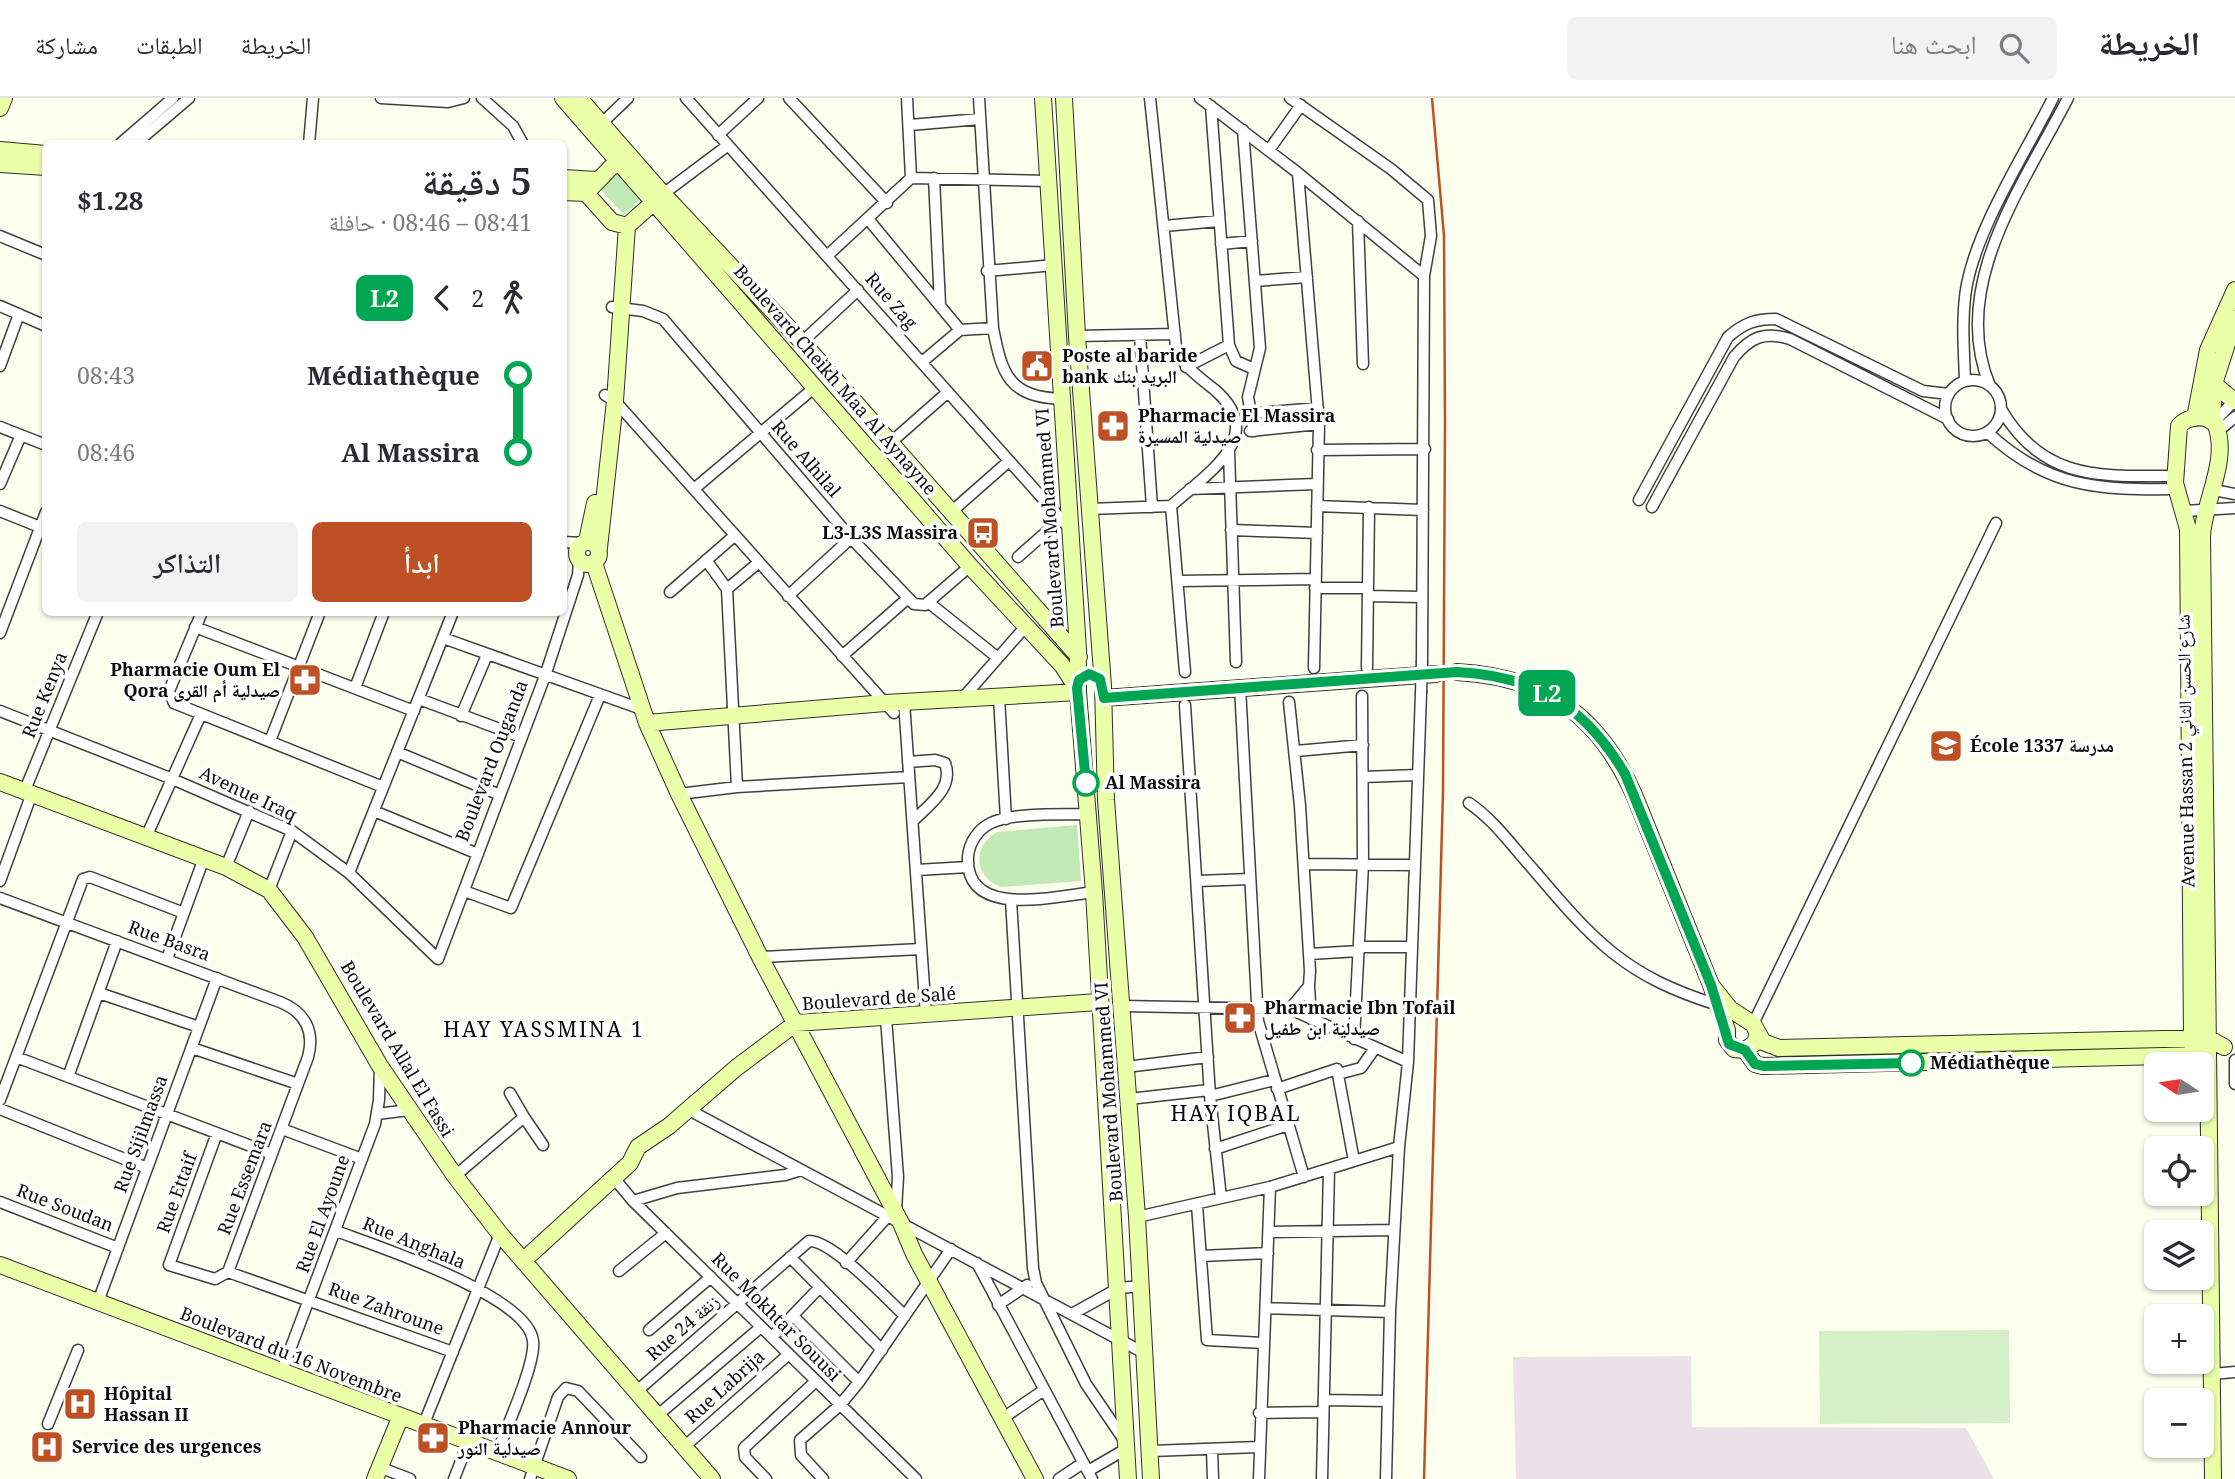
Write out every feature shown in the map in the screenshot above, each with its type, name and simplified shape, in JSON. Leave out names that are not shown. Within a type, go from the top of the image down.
[{"type":"main road","points":[[0,108],[4,98]]},
{"type":"main road","name":"Boulevard Cheikh Maa Al Aynayne","points":[[562,98],[622,157],[658,198],[814,388],[970,566],[1062,665],[1078,694]]},
{"type":"main road","name":"Boulevard Cheikh Maa Al Aynayne","points":[[579,98],[601,124],[622,157]]},
{"type":"main road","name":"Boulevard Mohammed VI","points":[[1043,98],[1065,453],[1065,523],[1072,549],[1078,694],[1094,892],[1098,1007],[1123,1343],[1128,1479]]},
{"type":"main road","name":"Boulevard Mohammed VI","points":[[1064,98],[1106,800],[1142,1286],[1152,1479]]},
{"type":"main road","points":[[0,150],[42,154]]},
{"type":"main road","points":[[567,191],[591,186],[622,157]]},
{"type":"main road","points":[[0,164],[42,167]]},
{"type":"main road","points":[[567,179],[591,186],[626,224],[658,198]]},
{"type":"main road","points":[[1049,188],[1069,195]]},
{"type":"main road","name":"Boulevard Cheikh Maa Al Aynayne","points":[[658,198],[802,342],[1078,656],[1101,690]]},
{"type":"main road","name":"Boulevard Ouganda","points":[[585,556],[610,398],[616,307],[626,224]]},
{"type":"main road","name":"Avenue Hassan 2 شارع الحسن الثاني","points":[[2200,1052],[2198,851],[2188,538],[2184,511],[2175,483],[2177,432],[2183,421],[2195,418],[2208,350],[2235,290]]},
{"type":"main road","name":"Avenue Hassan 2 شارع الحسن الثاني","points":[[2198,851],[2202,536],[2214,489],[2214,384],[2235,319]]},
{"type":"main road","points":[[2214,384],[2235,406]]},
{"type":"main road","points":[[2195,418],[2215,424]]},
{"type":"main road","points":[[1065,453],[1085,451]]},
{"type":"main road","points":[[1072,549],[1091,548]]},
{"type":"main road","points":[[585,556],[648,722],[679,794],[928,1282],[1035,1479]]},
{"type":"main road","points":[[1457,672],[1484,673],[1535,687],[1578,713],[1596,731],[1625,774],[1711,985],[1727,1030],[1729,1044],[1745,1050],[1755,1064],[2144,1059]]},
{"type":"main road","points":[[1078,694],[1085,675],[1101,690],[1240,687],[1436,674]]},
{"type":"main road","points":[[1078,694],[1092,713],[1101,690]]},
{"type":"main road","points":[[648,722],[733,720],[1078,694]]},
{"type":"main road","points":[[897,708],[962,699],[999,702]]},
{"type":"main road","name":"Boulevard Allal El Fassi","points":[[0,782],[147,835],[226,867],[270,890],[305,937],[380,1066],[455,1176],[500,1234],[712,1479]]},
{"type":"main road","points":[[1711,985],[1771,1046],[1799,1048],[2200,1038],[2231,1051]]},
{"type":"main road","name":"Boulevard de Salé","points":[[524,1260],[630,1163],[638,1147],[694,1112],[736,1068],[799,1027],[1098,1007]]},
{"type":"main road","name":"Boulevard de Salé","points":[[886,1021],[926,1015],[1018,1014]]},
{"type":"main road","points":[[1727,1030],[1730,1025],[1751,1027]]},
{"type":"main road","points":[[1745,1050],[1755,1043],[1751,1027]]},
{"type":"main road","points":[[1938,1044],[1939,1062]]},
{"type":"main road","points":[[1799,1048],[1799,1065]]},
{"type":"main road","name":"Avenue Hassan 2 شارع الحسن الثاني","points":[[2206,1122],[2210,1304]]},
{"type":"main road","name":"Boulevard du 16 Novembre","points":[[0,1265],[497,1453],[532,1473],[568,1479]]},
{"type":"main road","name":"Avenue Hassan 2 شارع الحسن الثاني","points":[[2212,1374],[2213,1479]]},
{"type":"main road","points":[[377,1473],[400,1418]]},
{"type":"street","points":[[125,140],[173,98]]},
{"type":"street","points":[[140,140],[189,98]]},
{"type":"street","points":[[309,140],[313,98]]},
{"type":"street","points":[[381,98],[448,102],[464,98]]},
{"type":"street","points":[[482,98],[513,126],[521,140]]},
{"type":"street","points":[[601,124],[628,98]]},
{"type":"street","name":"Rue Zag","points":[[686,98],[1065,523]]},
{"type":"street","points":[[718,135],[758,98]]},
{"type":"street","points":[[789,98],[887,203]]},
{"type":"street","points":[[828,256],[911,178],[907,98]]},
{"type":"street","points":[[979,98],[988,271],[993,328],[1002,370],[1035,398],[1062,399]]},
{"type":"street","points":[[1089,509],[1171,506],[1229,452],[1237,433],[1235,415],[1228,402],[1186,366],[1176,347],[1150,98]]},
{"type":"street","points":[[1200,98],[1358,220],[1424,276]]},
{"type":"street","points":[[1290,98],[1425,196],[1430,212],[1431,236],[1424,276],[1422,761],[1418,775],[1408,1062],[1394,1230],[1386,1479]]},
{"type":"street","points":[[1965,381],[1963,313],[1972,267],[1983,236],[2053,98]]},
{"type":"street","points":[[2068,98],[2002,226],[1985,271],[1979,302],[1978,342],[1990,386],[1998,396],[2001,409],[2024,441],[2065,468],[2102,476],[2175,483]]},
{"type":"street","points":[[1269,150],[1301,105]]},
{"type":"street","points":[[1211,106],[1228,345],[1236,361],[1254,369]]},
{"type":"street","points":[[910,125],[980,119]]},
{"type":"street","points":[[1243,130],[1260,348],[1248,397],[1254,430]]},
{"type":"street","points":[[658,198],[727,146]]},
{"type":"street","points":[[1298,173],[1319,424],[1314,668]]},
{"type":"street","points":[[911,178],[983,178],[1049,188]]},
{"type":"street","points":[[934,178],[940,306]]},
{"type":"street","points":[[869,219],[960,330]]},
{"type":"street","points":[[1164,226],[1220,220]]},
{"type":"street","points":[[1358,220],[1363,364]]},
{"type":"street","points":[[0,236],[42,253]]},
{"type":"street","points":[[1221,244],[1252,241]]},
{"type":"street","points":[[988,271],[1054,265]]},
{"type":"street","points":[[1255,281],[1307,277]]},
{"type":"street","points":[[802,342],[858,290]]},
{"type":"street","points":[[0,306],[42,323]]},
{"type":"street","name":"Rue Alhilal","points":[[616,307],[643,311],[663,319],[851,538],[907,598]]},
{"type":"street","points":[[0,366],[19,314]]},
{"type":"street","points":[[1639,500],[1728,337],[1742,324],[1759,319],[1776,319],[1923,391],[1949,394]]},
{"type":"street","points":[[922,362],[960,330],[993,328]]},
{"type":"street","points":[[1077,336],[1175,334]]},
{"type":"street","points":[[1652,507],[1734,357],[1746,342],[1759,335],[1774,334],[1790,338],[1948,419],[1962,433],[1975,436],[1987,432],[1995,424],[2001,409]]},
{"type":"street","points":[[1140,335],[1152,506]]},
{"type":"street","points":[[1186,366],[1228,345]]},
{"type":"street","points":[[1948,419],[1945,406],[1949,394],[1965,381],[1978,380],[1990,386]]},
{"type":"street","points":[[694,489],[814,388]]},
{"type":"street","points":[[889,444],[948,392]]},
{"type":"street","points":[[610,398],[842,656],[897,708],[908,762],[915,820],[926,1015]]},
{"type":"street","points":[[2215,424],[2235,406]]},
{"type":"street","points":[[2215,424],[2235,406]]},
{"type":"street","points":[[1235,415],[1318,408]]},
{"type":"street","points":[[1237,433],[1319,424]]},
{"type":"street","points":[[0,427],[42,443]]},
{"type":"street","points":[[1987,432],[2015,456],[2063,481],[2109,490],[2175,483]]},
{"type":"street","points":[[0,484],[21,435]]},
{"type":"street","points":[[1317,450],[1425,449]]},
{"type":"street","points":[[1229,452],[1236,662]]},
{"type":"street","points":[[950,513],[1009,461]]},
{"type":"street","points":[[1189,489],[1316,484]]},
{"type":"street","points":[[2214,489],[2235,494]]},
{"type":"street","points":[[1171,506],[1185,672]]},
{"type":"street","points":[[1317,506],[1423,510]]},
{"type":"street","points":[[1367,668],[1369,507]]},
{"type":"street","points":[[2184,511],[2235,508]]},
{"type":"street","points":[[0,511],[40,527]]},
{"type":"street","points":[[0,632],[42,522]]},
{"type":"street","points":[[1018,557],[1065,523]]},
{"type":"street","points":[[1751,1027],[1996,523]]},
{"type":"street","points":[[1231,530],[1317,533]]},
{"type":"street","points":[[670,592],[733,537]]},
{"type":"street","points":[[788,596],[851,538]]},
{"type":"street","points":[[567,545],[585,556]]},
{"type":"street","name":"Boulevard Ouganda","points":[[567,610],[585,556]]},
{"type":"street","points":[[706,560],[727,589],[737,787]]},
{"type":"street","points":[[727,589],[758,564]]},
{"type":"street","points":[[842,656],[907,598],[919,606],[928,602],[970,566]]},
{"type":"street","points":[[1178,581],[1233,579],[1315,583],[1422,597]]},
{"type":"street","points":[[928,602],[998,658]]},
{"type":"street","name":"Rue Kenya","points":[[0,881],[49,731],[95,616]]},
{"type":"street","points":[[200,616],[169,691],[174,704],[383,788]]},
{"type":"street","points":[[270,741],[318,616]]},
{"type":"street","points":[[355,688],[382,616]]},
{"type":"street","points":[[349,873],[450,616]]},
{"type":"street","name":"Boulevard Ouganda","points":[[438,959],[565,616]]},
{"type":"street","points":[[195,627],[414,711]]},
{"type":"street","points":[[962,699],[1025,627]]},
{"type":"street","points":[[443,638],[600,695],[648,722]]},
{"type":"street","points":[[461,716],[487,655]]},
{"type":"street","points":[[1240,687],[1257,1007],[1261,1037],[1304,1177]]},
{"type":"street","points":[[464,891],[511,908],[600,695]]},
{"type":"street","points":[[1354,1039],[1363,864],[1362,696]]},
{"type":"street","points":[[419,699],[522,737]]},
{"type":"street","points":[[999,702],[1006,819]]},
{"type":"street","points":[[1289,702],[1296,751],[1304,864],[1311,1020]]},
{"type":"street","points":[[1185,705],[1210,1093],[1221,1198]]},
{"type":"street","name":"Avenue Iraq","points":[[0,711],[170,778],[292,831],[349,873],[438,959]]},
{"type":"street","points":[[147,835],[170,778],[201,714]]},
{"type":"street","points":[[1296,751],[1363,745]]},
{"type":"street","points":[[397,752],[500,795]]},
{"type":"street","points":[[908,762],[935,760],[945,763],[948,770],[944,789],[915,820]]},
{"type":"street","points":[[1363,777],[1418,775]]},
{"type":"street","points":[[679,794],[737,787],[909,777]]},
{"type":"street","points":[[1469,803],[1494,824],[1581,926],[1614,955],[1648,979],[1676,992],[1718,1005]]},
{"type":"street","points":[[226,867],[249,811]]},
{"type":"street","points":[[374,811],[478,854]]},
{"type":"street","points":[[1088,814],[1006,819],[981,829],[968,853],[968,866],[972,878],[988,895],[1011,900],[1094,892]]},
{"type":"street","points":[[270,890],[292,831]]},
{"type":"street","points":[[167,959],[204,858]]},
{"type":"street","points":[[1304,864],[1415,865]]},
{"type":"street","points":[[917,870],[968,866]]},
{"type":"street","points":[[0,1100],[83,879],[90,877],[184,913]]},
{"type":"street","points":[[1198,881],[1250,879]]},
{"type":"street","name":"Rue Basra","points":[[0,898],[293,1007],[304,1018],[310,1035]]},
{"type":"street","points":[[1011,900],[1036,1283],[1086,1384],[1125,1445],[1088,1471],[1059,1479]]},
{"type":"street","points":[[68,1077],[117,941]]},
{"type":"street","points":[[1310,954],[1412,947]]},
{"type":"street","points":[[760,957],[921,949]]},
{"type":"street","name":"Rue Sijilmassa","points":[[98,1302],[217,978]]},
{"type":"street","points":[[1290,1009],[1309,986]]},
{"type":"street","points":[[99,992],[199,1027]]},
{"type":"street","points":[[1122,1006],[1290,1009],[1408,1062]]},
{"type":"street","points":[[886,1021],[898,1177],[895,1218],[846,1263],[905,1316]]},
{"type":"street","name":"Rue Essemara","points":[[228,1272],[298,1084],[310,1049],[310,1035]]},
{"type":"street","points":[[192,1048],[298,1084]]},
{"type":"street","points":[[1338,1074],[1360,1068],[1375,1048]]},
{"type":"street","points":[[2231,1051],[2235,1084]]},
{"type":"street","points":[[16,1057],[272,1154]]},
{"type":"street","points":[[1126,1066],[1208,1057]]},
{"type":"street","name":"Rue El Ayoune","points":[[282,1371],[336,1231],[377,1114],[380,1066]]},
{"type":"street","points":[[1129,1099],[1275,1085],[1337,1069],[1354,1161]]},
{"type":"street","points":[[510,1093],[543,1145]]},
{"type":"street","points":[[0,1110],[147,1168]]},
{"type":"street","points":[[377,1114],[408,1110]]},
{"type":"street","points":[[694,1112],[1146,1354]]},
{"type":"street","points":[[455,1176],[524,1117]]},
{"type":"street","points":[[1215,1149],[1288,1125]]},
{"type":"street","points":[[282,1129],[362,1159]]},
{"type":"street","name":"Rue Ettaif","points":[[217,1133],[169,1265],[210,1279],[220,1278],[228,1272]]},
{"type":"street","points":[[1137,1217],[1197,1205],[1304,1177],[1399,1147]]},
{"type":"street","points":[[1322,1479],[1328,1310],[1329,1169]]},
{"type":"street","points":[[633,1201],[677,1188],[785,1175],[802,1170]]},
{"type":"street","name":"Rue Mokhtar Souusi","points":[[614,1178],[633,1201],[916,1479]]},
{"type":"street","points":[[1259,1479],[1259,1413],[1270,1186]]},
{"type":"street","name":"Rue Soudan","points":[[0,1202],[118,1248]]},
{"type":"street","points":[[1197,1205],[1207,1340],[1263,1343]]},
{"type":"street","points":[[1269,1232],[1394,1230]]},
{"type":"street","name":"Rue Anghala","points":[[336,1231],[478,1288],[516,1316],[533,1340],[527,1372],[497,1453]]},
{"type":"street","points":[[619,1272],[666,1233]]},
{"type":"street","points":[[423,1426],[500,1234]]},
{"type":"street","name":"Rue 24 زنقة","points":[[637,1391],[806,1242],[817,1241],[846,1263]]},
{"type":"street","points":[[823,1479],[801,1455],[799,1443],[840,1405],[859,1382],[951,1249]]},
{"type":"street","points":[[1200,1256],[1268,1253]]},
{"type":"street","points":[[790,1256],[882,1350]]},
{"type":"street","points":[[977,1263],[1088,1471]]},
{"type":"street","name":"Rue Zahroune","points":[[228,1272],[453,1352]]},
{"type":"street","points":[[649,1330],[711,1277]]},
{"type":"street","points":[[998,1305],[1021,1287],[1036,1283]]},
{"type":"street","points":[[1072,1314],[1119,1288],[1142,1286]]},
{"type":"street","points":[[772,1337],[820,1287]]},
{"type":"street","points":[[1266,1308],[1390,1312]]},
{"type":"street","points":[[793,1316],[859,1382]]},
{"type":"street","points":[[658,1415],[761,1327]]},
{"type":"street","points":[[48,1424],[78,1350]]},
{"type":"street","name":"Rue Labrija","points":[[684,1447],[789,1354]]},
{"type":"street","points":[[2214,1374],[2235,1373]]},
{"type":"street","points":[[766,1479],[745,1457],[744,1448],[816,1381]]},
{"type":"street","points":[[532,1473],[558,1397],[566,1388],[578,1391],[641,1457]]},
{"type":"street","points":[[1003,1418],[1044,1390]]},
{"type":"street","points":[[1324,1400],[1388,1401]]},
{"type":"street","points":[[1259,1413],[1324,1412]]},
{"type":"street","points":[[454,1479],[468,1443]]},
{"type":"street","points":[[1152,1451],[1258,1447]]},
{"type":"street","points":[[1212,1449],[1213,1479]]},
{"type":"street","points":[[377,1473],[410,1479]]},
{"type":"shaded area","points":[[1691,1356],[1692,1427],[1966,1428],[1994,1479],[1516,1479],[1513,1357]]},
{"type":"green space","points":[[619,173],[642,198],[624,215],[601,190]]},
{"type":"green space","points":[[1077,825],[1081,881],[1001,887],[985,876],[981,869],[979,861],[983,845],[997,832]]},
{"type":"green space","points":[[2009,1330],[2010,1423],[1820,1424],[1819,1331]]},
{"type":"railway","points":[[1424,1479],[1443,792],[1444,236],[1432,98]]},
{"type":"bus line","name":"L2","points":[[1086,783],[1077,688],[1079,680],[1089,674],[1097,676],[1102,682],[1104,698],[1457,672],[1484,673],[1535,687],[1578,713],[1611,750],[1625,774],[1711,985],[1727,1030],[1727,1040],[1734,1049],[1745,1050],[1748,1058],[1763,1066],[1911,1063]]},
{"type":"place","name":"Poste al baride bank البريد بنك","points":[[1037,366]]},
{"type":"place","name":"Pharmacie El Massira صيدلية المسيرة","points":[[1113,426]]},
{"type":"place","name":"L3-L3S Massira","points":[[983,533]]},
{"type":"place","name":"Pharmacie Oum El Qora صيدلية أم القرى","points":[[305,680]]},
{"type":"place","name":"École مدرسة 1337","points":[[1946,746]]},
{"type":"place","name":"Al Massira","points":[[1086,783]]},
{"type":"place","name":"Pharmacie Ibn Tofail صيدلية ابن طفيل","points":[[1240,1018]]},
{"type":"place","name":"Médiathèque","points":[[1911,1063]]},
{"type":"place","name":"Hôpital Hassan II","points":[[80,1404]]},
{"type":"place","name":"Pharmacie Annour صيدلية النور","points":[[433,1438]]},
{"type":"place","name":"Service des urgences","points":[[47,1447]]},
{"type":"district","name":"HAY YASSMINA 1","points":[[544,1030]]},
{"type":"district","name":"HAY IQBAL","points":[[1236,1114]]}]
